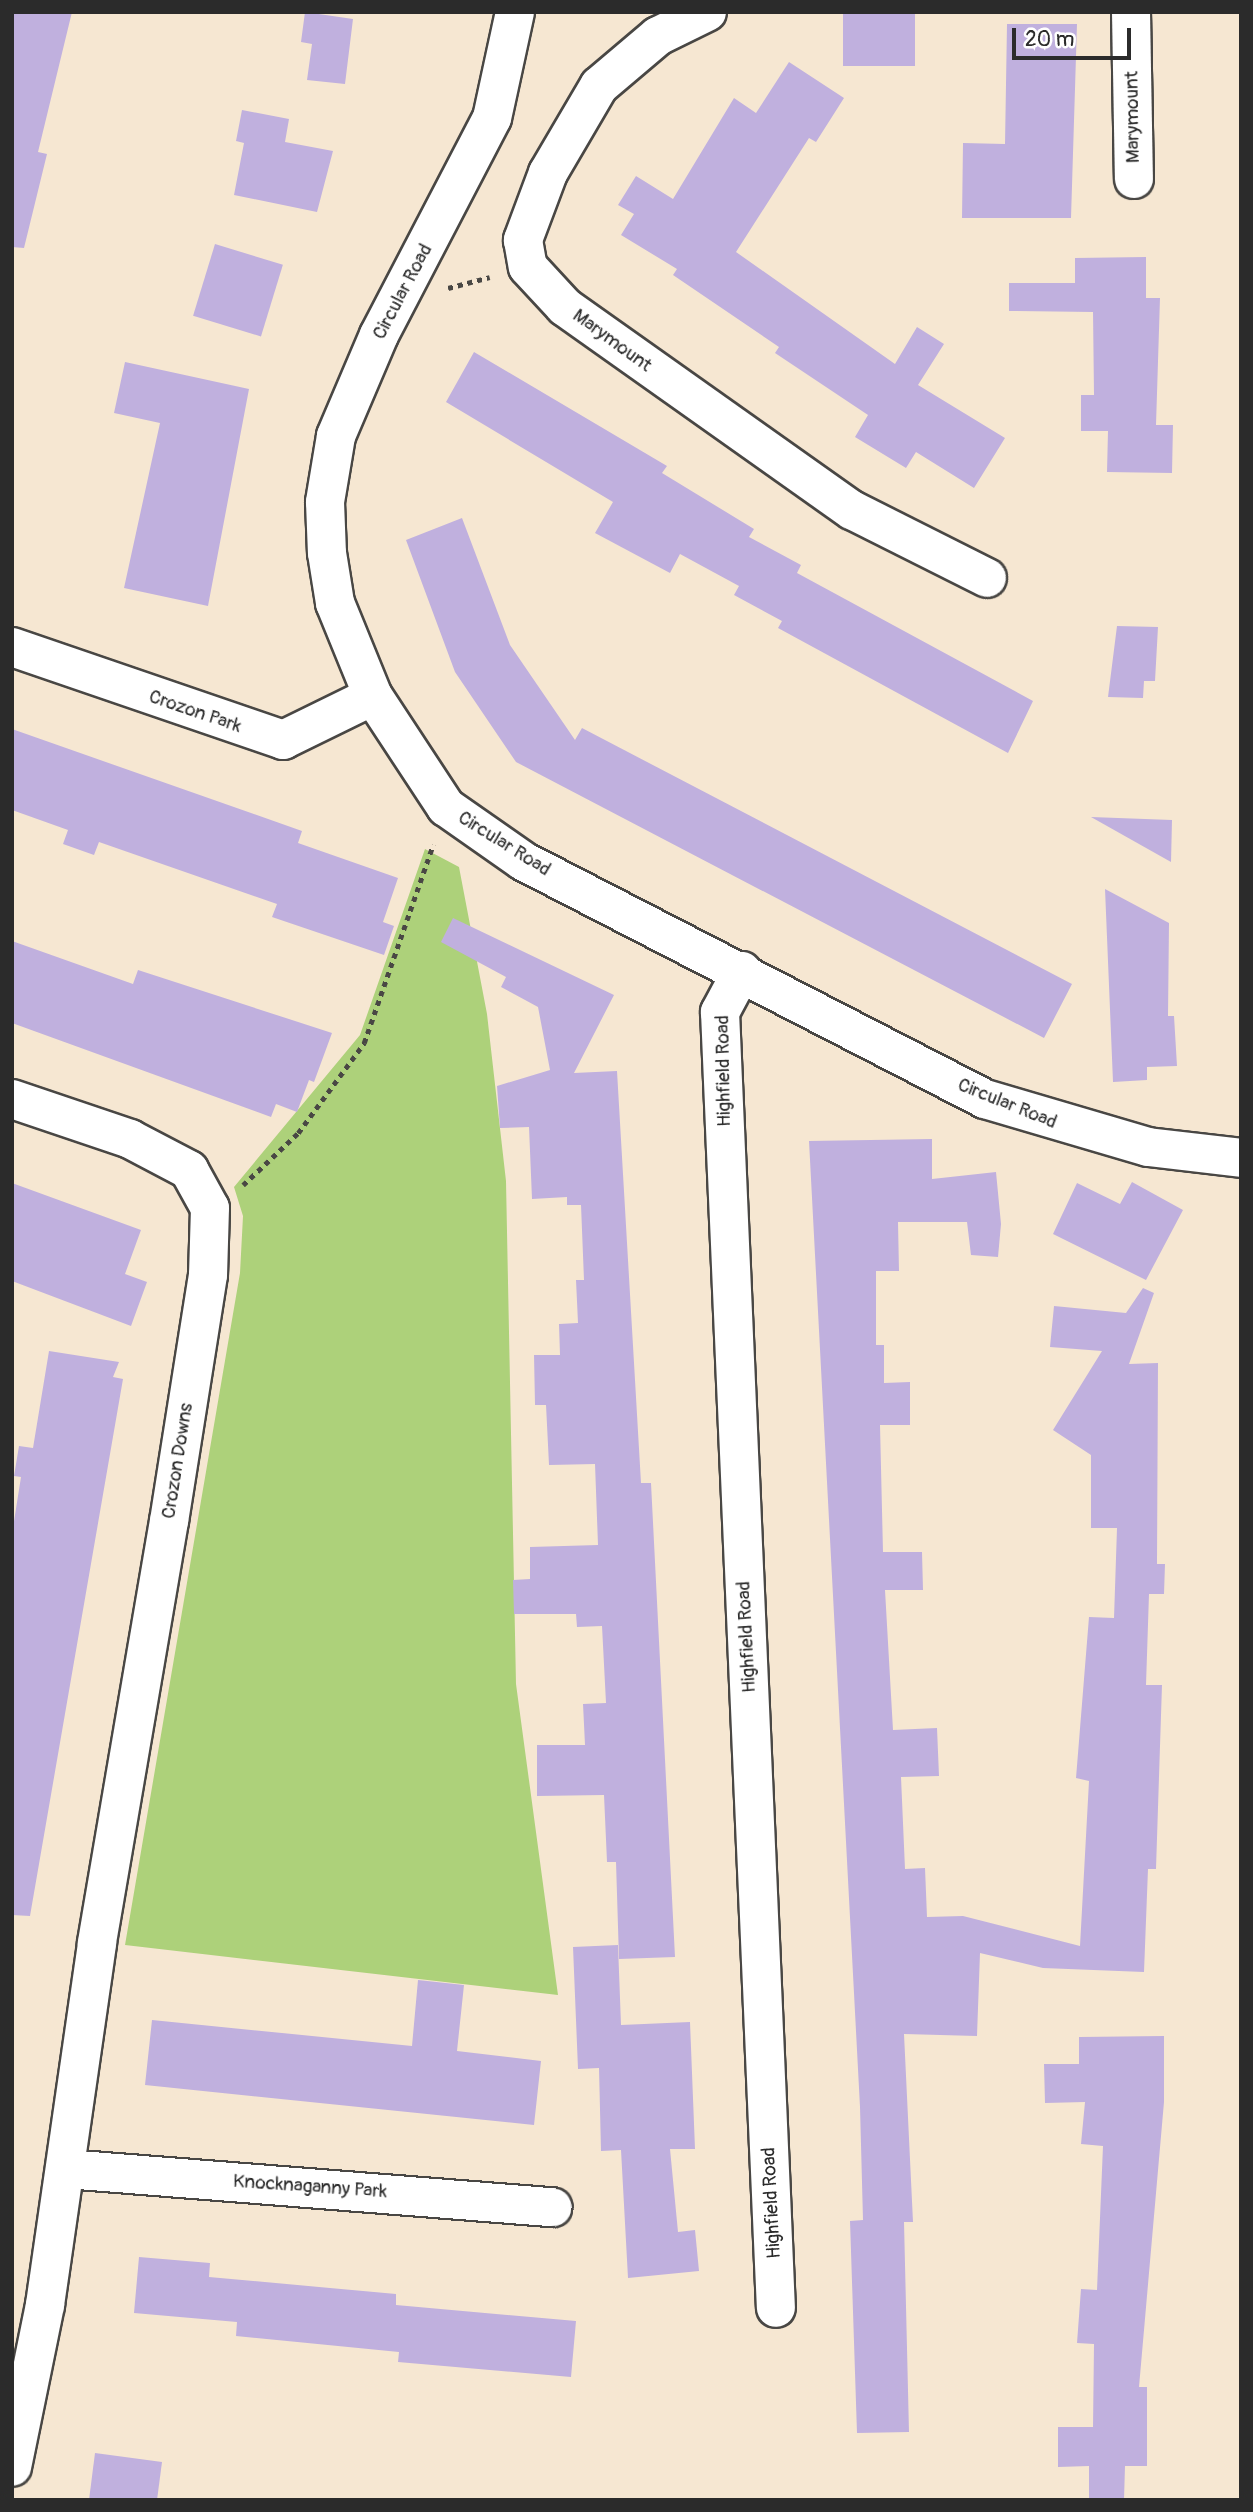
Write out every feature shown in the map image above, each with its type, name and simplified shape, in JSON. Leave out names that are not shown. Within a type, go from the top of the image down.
[{"type":"street","name":"Circular Road","points":[[515,12],[492,118],[396,303],[336,436],[325,502],[335,603],[373,696],[446,807],[523,861],[985,1099],[1148,1147],[1241,1158]]},
{"type":"street","points":[[528,267],[523,240],[548,173],[599,86],[657,36],[707,12]]},
{"type":"street","name":"Marymount","points":[[1131,12],[1134,179]]},
{"type":"street","name":"Marymount","points":[[528,267],[565,307],[852,510],[987,578]]},
{"type":"street","name":"Crozon Park","points":[[12,646],[284,740],[373,696]]},
{"type":"street","name":"Highfield Road","points":[[741,971],[720,1012],[776,2308]]},
{"type":"street","points":[[12,1099],[130,1139],[189,1171],[210,1208]]},
{"type":"street","name":"Crozon Downs","points":[[66,2169],[97,1944],[208,1275],[210,1208]]},
{"type":"street","points":[[12,2466],[23,2437],[66,2169]]},
{"type":"street","name":"Knocknaganny Park","points":[[66,2169],[553,2207]]},
{"type":"path","points":[[396,303],[528,267]]},
{"type":"path","points":[[210,1208],[298,1133],[365,1043],[446,807]]},
{"type":"green space","points":[[425,849],[459,867],[487,1014],[506,1181],[516,1684],[558,1995],[125,1945],[240,1273],[243,1216],[234,1187],[360,1035]]},
{"type":"building","points":[[12,12],[72,12],[38,152],[47,154],[24,248],[12,247]]},
{"type":"building","points":[[305,12],[353,19],[345,84],[307,80],[312,44],[301,42]]},
{"type":"building","points":[[843,12],[915,12],[915,66],[843,66]]},
{"type":"building","points":[[1007,24],[1077,24],[1071,218],[962,218],[963,143],[1005,144]]},
{"type":"building","points":[[789,62],[844,98],[816,142],[809,138],[736,252],[895,364],[917,327],[944,344],[918,385],[1005,438],[974,488],[916,452],[906,468],[855,437],[868,415],[775,353],[779,347],[673,275],[677,269],[621,235],[634,214],[618,205],[636,176],[673,199],[734,98],[756,113]]},
{"type":"building","points":[[242,110],[289,119],[285,142],[333,151],[317,212],[234,195],[244,143],[236,141]]},
{"type":"building","points":[[215,244],[283,265],[261,336],[193,316]]},
{"type":"building","points":[[1146,257],[1146,298],[1160,298],[1156,425],[1173,425],[1172,473],[1107,472],[1108,431],[1081,431],[1081,395],[1094,395],[1093,312],[1009,311],[1009,283],[1075,283],[1075,258]]},
{"type":"building","points":[[474,352],[667,466],[662,473],[754,529],[749,537],[801,565],[797,573],[1033,701],[1008,753],[778,628],[782,621],[734,595],[739,586],[680,554],[670,573],[595,533],[613,502],[446,402]]},
{"type":"building","points":[[125,362],[249,389],[208,606],[124,588],[160,423],[114,413]]},
{"type":"building","points":[[462,518],[510,645],[575,740],[582,728],[1072,984],[1044,1038],[516,762],[455,672],[406,540]]},
{"type":"building","points":[[1117,626],[1158,627],[1155,681],[1144,681],[1143,698],[1108,697]]},
{"type":"building","points":[[12,729],[302,831],[298,843],[398,878],[383,922],[394,926],[384,955],[272,917],[277,904],[99,842],[94,855],[63,844],[68,830],[12,810]]},
{"type":"building","points":[[1091,817],[1172,820],[1171,862]]},
{"type":"building","points":[[1105,889],[1169,923],[1168,1016],[1174,1016],[1177,1066],[1147,1067],[1147,1080],[1113,1082]]},
{"type":"building","points":[[453,918],[614,995],[574,1073],[617,1071],[641,1483],[651,1483],[675,1957],[619,1959],[616,1862],[607,1862],[604,1795],[537,1796],[537,1745],[585,1745],[583,1704],[606,1703],[602,1626],[577,1627],[576,1614],[514,1614],[513,1580],[530,1579],[530,1547],[598,1545],[595,1464],[549,1465],[546,1405],[535,1405],[534,1355],[560,1355],[559,1324],[578,1323],[576,1280],[584,1280],[581,1205],[567,1205],[567,1197],[532,1199],[529,1127],[500,1128],[497,1086],[550,1070],[538,1007],[501,987],[506,977],[441,942]]},
{"type":"building","points":[[12,941],[133,984],[138,970],[332,1033],[314,1082],[309,1080],[297,1112],[276,1104],[271,1117],[12,1023]]},
{"type":"building","points":[[932,1139],[932,1179],[996,1172],[1001,1224],[998,1257],[971,1255],[967,1222],[898,1222],[899,1271],[876,1271],[876,1345],[884,1345],[884,1383],[910,1382],[910,1425],[880,1425],[883,1552],[922,1552],[923,1590],[885,1590],[893,1730],[937,1728],[939,1776],[901,1777],[905,1869],[925,1868],[927,1917],[963,1916],[1080,1946],[1089,1781],[1076,1778],[1089,1617],[1114,1618],[1117,1528],[1091,1528],[1091,1455],[1053,1430],[1102,1351],[1050,1347],[1054,1306],[1126,1313],[1143,1288],[1154,1293],[1129,1364],[1158,1363],[1157,1564],[1165,1564],[1164,1594],[1149,1594],[1146,1685],[1162,1685],[1156,1869],[1148,1869],[1144,1972],[1043,1968],[980,1953],[977,2036],[904,2034],[913,2222],[904,2222],[909,2432],[857,2433],[850,2221],[863,2220],[860,2107],[809,1141]]},
{"type":"building","points":[[1132,1182],[1183,1210],[1146,1280],[1053,1234],[1077,1183],[1120,1204]]},
{"type":"building","points":[[12,1183],[141,1230],[125,1274],[147,1282],[131,1326],[12,1281]]},
{"type":"building","points":[[49,1351],[119,1362],[113,1377],[123,1379],[30,1916],[12,1915],[12,1534],[21,1477],[14,1476],[19,1446],[33,1448]]},
{"type":"building","points":[[618,1945],[621,2025],[690,2022],[695,2149],[670,2149],[678,2232],[695,2230],[699,2271],[628,2278],[621,2150],[601,2151],[599,2068],[578,2069],[573,1947]]},
{"type":"building","points":[[418,1980],[464,1985],[457,2051],[541,2061],[534,2125],[145,2085],[152,2020],[412,2046]]},
{"type":"building","points":[[1164,2036],[1164,2102],[1139,2387],[1147,2387],[1147,2466],[1125,2466],[1124,2500],[1089,2500],[1089,2466],[1058,2467],[1058,2427],[1093,2427],[1094,2344],[1077,2343],[1081,2289],[1097,2290],[1103,2146],[1081,2144],[1085,2102],[1045,2103],[1044,2064],[1079,2064],[1079,2037]]},
{"type":"building","points":[[139,2257],[210,2263],[209,2277],[396,2294],[396,2305],[576,2321],[571,2377],[398,2362],[399,2352],[236,2336],[237,2322],[134,2313]]},
{"type":"building","points":[[95,2453],[162,2462],[157,2500],[89,2500]]}]
